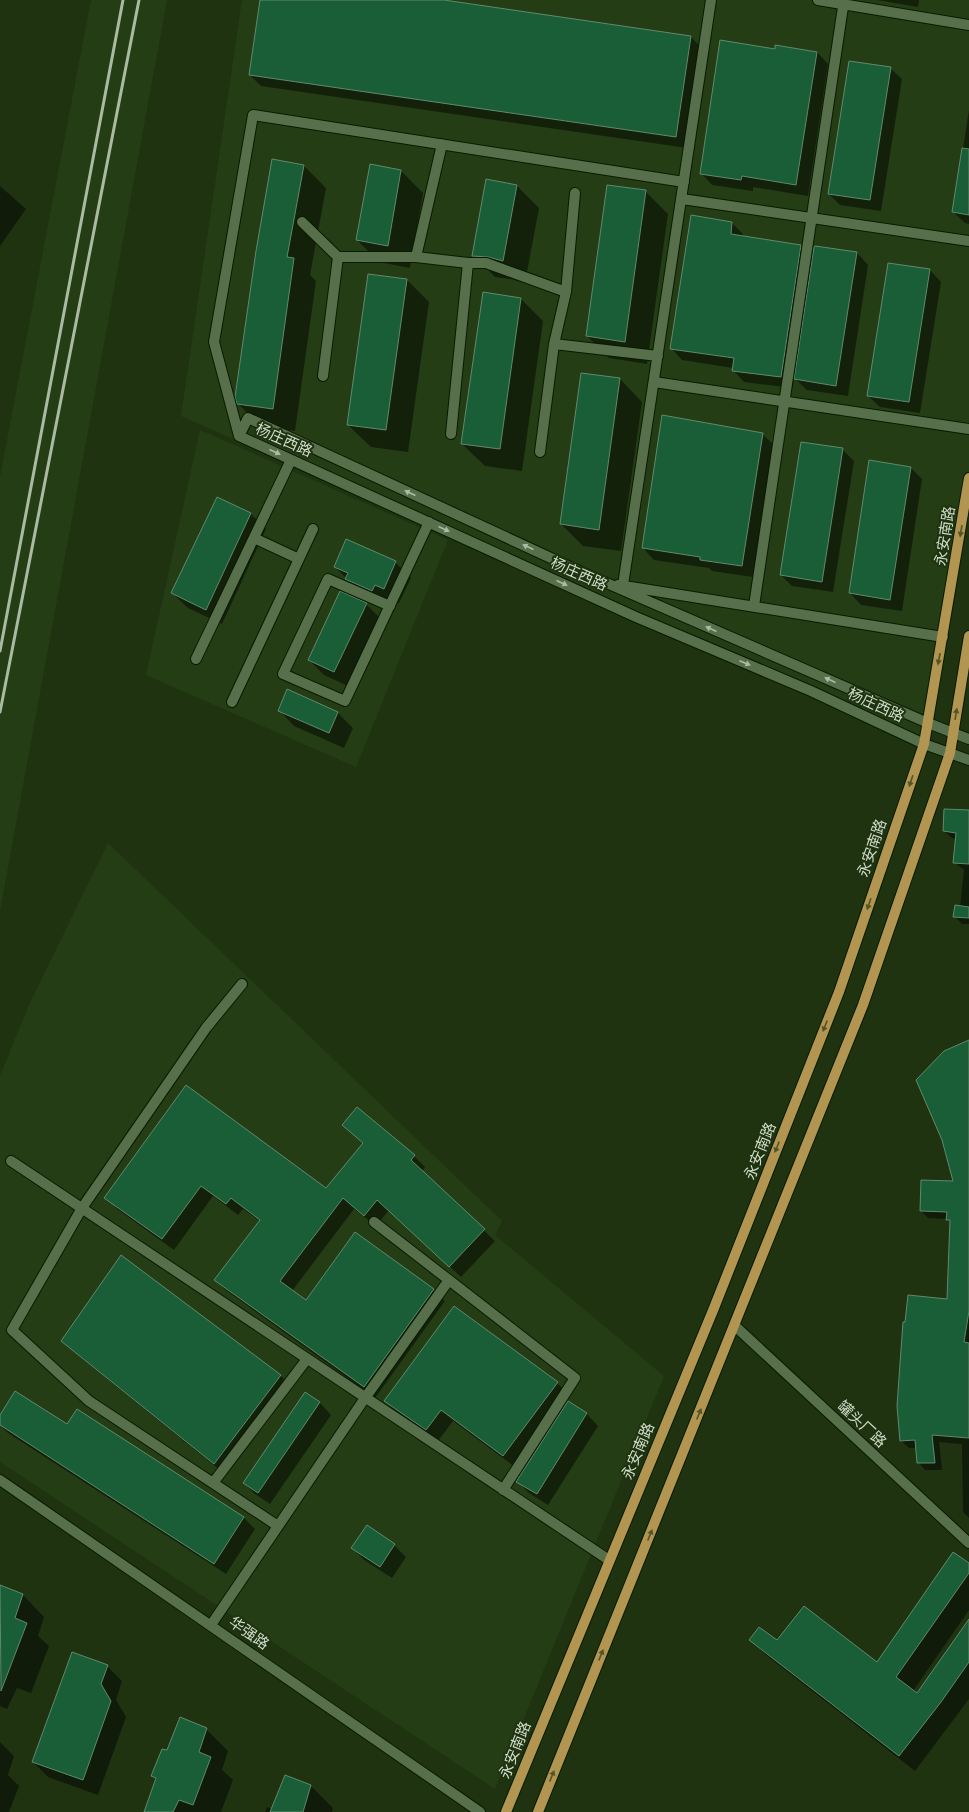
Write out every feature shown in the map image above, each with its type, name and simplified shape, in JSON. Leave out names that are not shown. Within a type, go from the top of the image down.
[{"type":"main road","name":"永安南路","points":[[506,1812],[711,1315],[838,992],[924,744],[969,478]]},
{"type":"main road","points":[[538,1812],[863,1005],[950,753],[969,636]]},
{"type":"street","points":[[623,585],[711,0]]},
{"type":"street","points":[[818,0],[844,2],[969,25]]},
{"type":"street","points":[[754,606],[844,2]]},
{"type":"street","points":[[239,436],[214,342],[253,115],[684,182]]},
{"type":"street","points":[[416,257],[442,144]]},
{"type":"street","points":[[540,452],[554,344],[566,292],[575,193]]},
{"type":"street","points":[[682,199],[969,240]]},
{"type":"street","points":[[302,222],[338,257],[416,257],[468,263],[486,263],[566,292]]},
{"type":"street","points":[[323,376],[338,257]]},
{"type":"street","points":[[451,434],[468,263]]},
{"type":"street","points":[[554,344],[658,356]]},
{"type":"street","points":[[654,382],[969,428]]},
{"type":"street","name":"杨庄西路","points":[[969,739],[928,723],[608,584],[248,418],[239,436],[636,617],[810,691],[924,744],[969,760]]},
{"type":"street","points":[[196,659],[291,460]]},
{"type":"street","points":[[390,606],[328,579],[283,674],[345,701],[390,606],[429,522]]},
{"type":"street","points":[[232,702],[313,529]]},
{"type":"street","points":[[254,538],[299,559]]},
{"type":"street","points":[[608,584],[623,585],[943,637]]},
{"type":"street","points":[[242,984],[206,1028],[82,1208],[12,1330],[89,1401],[278,1526]]},
{"type":"street","points":[[11,1161],[609,1560]]},
{"type":"street","points":[[374,1222],[575,1378],[503,1490]]},
{"type":"street","points":[[211,1625],[366,1398],[449,1280]]},
{"type":"street","name":"罐头厂路","points":[[735,1326],[969,1544]]},
{"type":"street","points":[[213,1482],[307,1359]]},
{"type":"street","name":"华强路","points":[[0,1480],[480,1812]]},
{"type":"shaded area","points":[[91,0],[167,0],[0,911],[0,477]]},
{"type":"shaded area","points":[[242,0],[969,0],[969,478],[924,744],[181,416]]},
{"type":"shaded area","points":[[200,430],[448,540],[356,767],[146,675]]},
{"type":"shaded area","points":[[108,843],[502,1221],[495,1235],[664,1376],[495,1789],[0,1462],[0,1076],[28,1007]]},
{"type":"building","points":[[260,0],[444,0],[691,36],[676,137],[249,75]]},
{"type":"building","points":[[720,40],[775,49],[775,45],[817,52],[796,185],[742,176],[741,180],[700,174]]},
{"type":"building","points":[[849,61],[891,67],[870,200],[828,194]]},
{"type":"building","points":[[962,148],[969,149],[969,215],[952,212]]},
{"type":"building","points":[[272,159],[304,165],[287,257],[294,258],[273,409],[237,404],[235,397],[256,251]]},
{"type":"building","points":[[370,164],[401,170],[388,246],[356,240]]},
{"type":"building","points":[[486,179],[517,185],[503,261],[488,257],[472,256]]},
{"type":"building","points":[[607,185],[646,190],[625,342],[586,336]]},
{"type":"building","points":[[691,215],[732,222],[731,234],[801,245],[781,377],[732,371],[734,358],[670,349]]},
{"type":"building","points":[[815,246],[857,252],[836,386],[794,379]]},
{"type":"building","points":[[888,263],[930,269],[909,402],[867,396]]},
{"type":"building","points":[[368,274],[407,279],[386,430],[347,425]]},
{"type":"building","points":[[483,292],[521,298],[500,449],[461,444]]},
{"type":"building","points":[[581,373],[620,378],[599,530],[560,524]]},
{"type":"building","points":[[662,415],[763,433],[742,566],[700,560],[700,557],[642,548]]},
{"type":"building","points":[[801,442],[843,448],[822,582],[780,575]]},
{"type":"building","points":[[869,460],[911,467],[890,600],[849,593]]},
{"type":"building","points":[[217,497],[251,513],[206,610],[171,593]]},
{"type":"building","points":[[346,539],[396,561],[384,589],[375,585],[372,591],[345,579],[348,573],[334,567]]},
{"type":"building","points":[[340,591],[367,603],[334,672],[308,660]]},
{"type":"building","points":[[287,689],[338,712],[329,733],[278,711]]},
{"type":"building","points":[[944,809],[969,810],[969,864],[953,863],[956,833],[943,831]]},
{"type":"building","points":[[955,905],[969,907],[969,918],[953,917]]},
{"type":"building","points":[[969,1040],[969,1311],[964,1342],[969,1343],[969,1438],[932,1435],[935,1463],[917,1463],[915,1440],[900,1441],[897,1406],[903,1322],[905,1322],[908,1295],[947,1299],[950,1220],[946,1220],[947,1212],[920,1211],[921,1180],[953,1181],[942,1140],[916,1080],[944,1051]]},
{"type":"building","points":[[186,1085],[326,1188],[363,1143],[342,1125],[357,1107],[415,1155],[411,1160],[485,1229],[449,1267],[377,1200],[364,1216],[343,1198],[280,1281],[306,1300],[355,1232],[434,1289],[364,1387],[214,1280],[260,1220],[231,1198],[226,1204],[201,1186],[162,1239],[104,1198]]},
{"type":"building","points":[[121,1255],[281,1375],[214,1464],[61,1341]]},
{"type":"building","points":[[454,1306],[558,1382],[503,1456],[441,1410],[426,1430],[384,1401]]},
{"type":"building","points":[[15,1391],[67,1424],[77,1409],[244,1517],[214,1564],[0,1425],[0,1415]]},
{"type":"building","points":[[305,1392],[320,1402],[258,1493],[243,1483]]},
{"type":"building","points":[[568,1401],[587,1413],[537,1494],[516,1482]]},
{"type":"building","points":[[367,1525],[395,1544],[380,1567],[351,1548]]},
{"type":"building","points":[[953,1552],[969,1563],[969,1573],[896,1677],[917,1693],[969,1619],[969,1662],[941,1702],[899,1756],[749,1640],[759,1627],[777,1640],[804,1606],[877,1662]]},
{"type":"building","points":[[0,1585],[23,1594],[15,1618],[27,1623],[1,1691]]},
{"type":"building","points":[[72,1652],[108,1665],[101,1684],[111,1701],[83,1780],[32,1762]]},
{"type":"building","points":[[180,1717],[207,1728],[199,1752],[211,1757],[193,1805],[179,1800],[173,1812],[144,1812],[156,1778],[151,1776],[162,1749],[167,1750]]},
{"type":"building","points":[[285,1775],[311,1785],[303,1812],[270,1812]]},
{"type":"railway","points":[[0,651],[123,0]]},
{"type":"railway","points":[[0,712],[139,0]]}]
